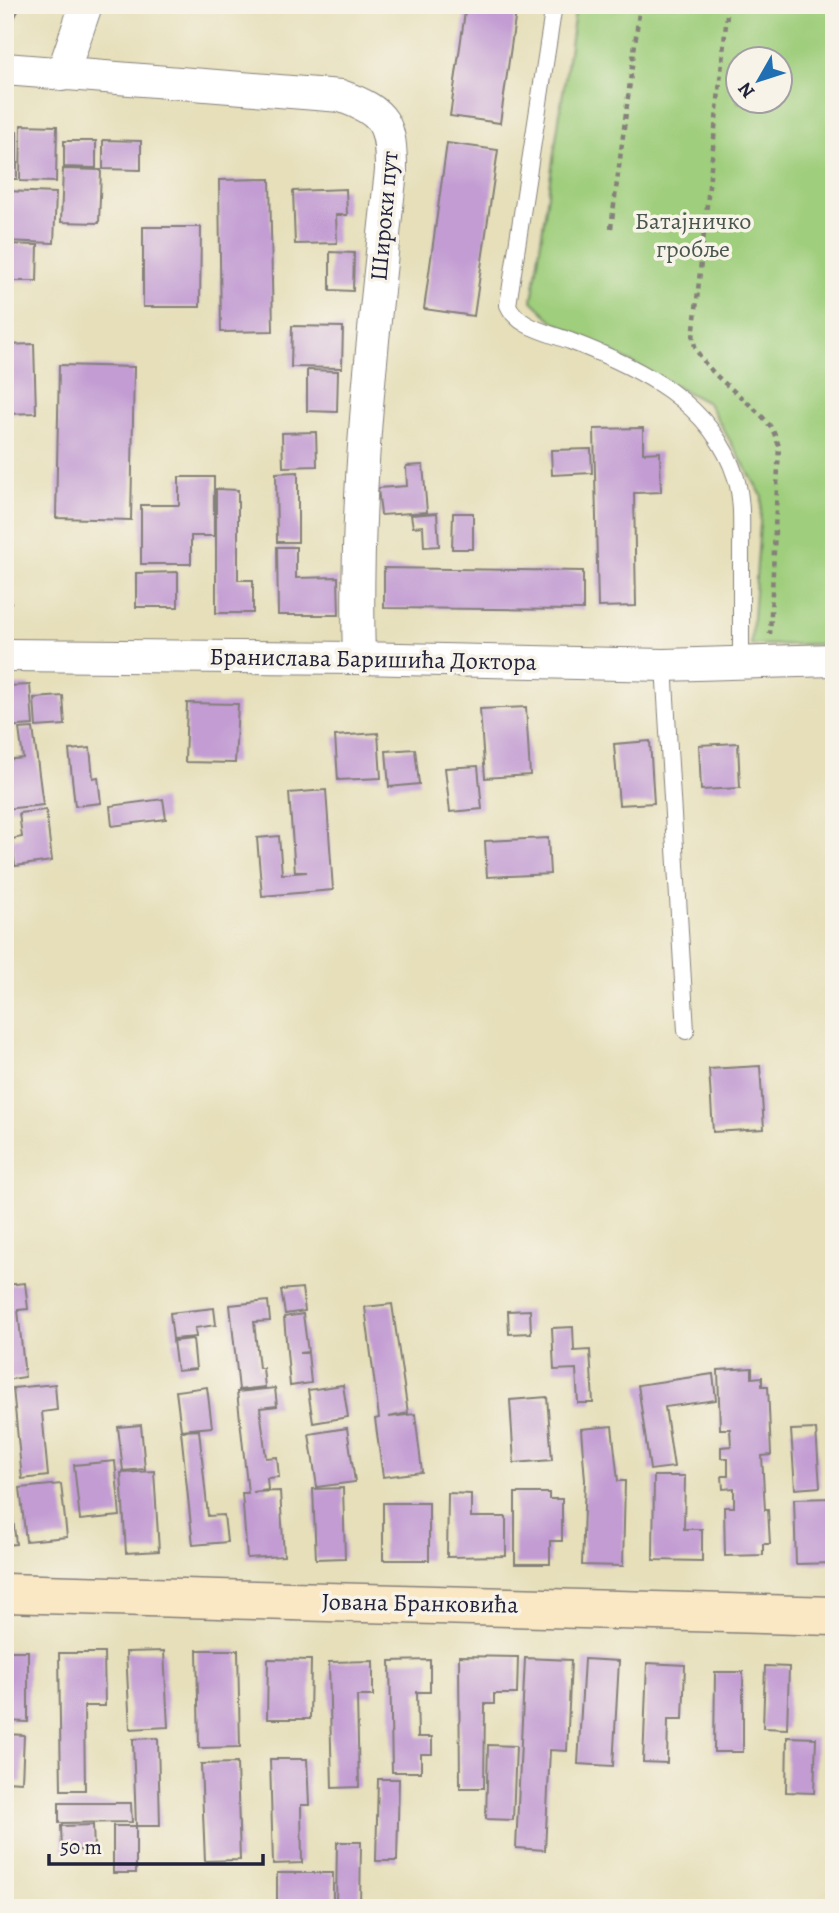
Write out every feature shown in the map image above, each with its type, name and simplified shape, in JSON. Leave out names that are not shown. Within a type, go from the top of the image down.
[{"type":"main road","name":"Јована Бранковића","points":[[5,1593],[834,1616]]},
{"type":"street","points":[[62,75],[86,5]]},
{"type":"street","name":"Широки пут","points":[[5,69],[341,96],[360,103],[387,125],[391,143],[391,171],[371,345],[359,511],[359,657]]},
{"type":"street","name":"Бранислава Баришића Доктора","points":[[5,654],[359,657],[664,665],[834,660]]},
{"type":"lane","points":[[554,5],[508,305],[512,314],[529,326],[615,358],[656,380],[686,402],[717,439],[736,479],[741,509],[741,663]]},
{"type":"lane","points":[[664,665],[685,1031]]},
{"type":"path","points":[[611,228],[640,5]]},
{"type":"path","points":[[693,338],[727,5]]},
{"type":"green space","name":"Батајничко гробље","points":[[576,5],[834,5],[834,644],[751,645],[762,496],[708,403],[554,322],[532,301]]},
{"type":"building","points":[[5,5],[18,11],[5,35]]},
{"type":"building","points":[[466,5],[517,5],[500,123],[450,116]]},
{"type":"building","points":[[21,125],[57,126],[56,182],[20,181]]},
{"type":"building","points":[[5,132],[17,132],[17,179],[5,179]]},
{"type":"building","points":[[103,140],[141,141],[141,170],[103,169]]},
{"type":"building","points":[[64,141],[96,141],[96,168],[64,167]]},
{"type":"building","points":[[447,143],[498,150],[474,316],[424,309]]},
{"type":"building","points":[[63,169],[101,170],[99,223],[61,222]]},
{"type":"building","points":[[270,179],[273,331],[221,332],[219,180]]},
{"type":"building","points":[[346,189],[347,215],[336,215],[337,243],[295,244],[293,191]]},
{"type":"building","points":[[5,191],[56,193],[54,243],[5,241]]},
{"type":"building","points":[[143,227],[201,227],[200,307],[143,307]]},
{"type":"building","points":[[5,244],[38,245],[37,281],[5,281]]},
{"type":"building","points":[[330,252],[354,253],[353,291],[330,290]]},
{"type":"building","points":[[292,326],[343,327],[342,368],[291,367]]},
{"type":"building","points":[[34,344],[36,413],[5,414],[5,345]]},
{"type":"building","points":[[59,365],[134,367],[131,520],[56,518]]},
{"type":"building","points":[[307,370],[338,371],[337,412],[307,411]]},
{"type":"building","points":[[643,428],[643,453],[660,452],[661,492],[634,493],[636,606],[598,607],[594,429]]},
{"type":"building","points":[[316,432],[317,466],[283,467],[282,433]]},
{"type":"building","points":[[591,449],[592,473],[552,475],[551,450]]},
{"type":"building","points":[[423,465],[427,512],[381,515],[378,488],[407,486],[406,466]]},
{"type":"building","points":[[298,472],[298,542],[277,542],[276,473]]},
{"type":"building","points":[[179,477],[214,477],[214,536],[191,536],[191,564],[141,564],[141,505],[179,505]]},
{"type":"building","points":[[216,489],[238,490],[238,580],[253,580],[253,613],[216,613]]},
{"type":"building","points":[[437,513],[439,546],[424,547],[423,526],[413,527],[411,515]]},
{"type":"building","points":[[453,513],[473,513],[473,549],[452,549]]},
{"type":"building","points":[[277,547],[296,547],[296,578],[338,577],[339,615],[278,615]]},
{"type":"building","points":[[5,568],[11,568],[11,603],[5,603]]},
{"type":"building","points":[[384,568],[583,571],[583,610],[384,608]]},
{"type":"building","points":[[178,572],[178,607],[136,607],[136,573]]},
{"type":"building","points":[[30,685],[33,725],[5,727],[5,686]]},
{"type":"building","points":[[63,696],[65,725],[36,727],[34,698]]},
{"type":"building","points":[[187,703],[238,704],[235,763],[185,762]]},
{"type":"building","points":[[526,707],[530,775],[485,778],[480,709]]},
{"type":"building","points":[[33,728],[43,805],[5,809],[5,760],[23,758],[19,729]]},
{"type":"building","points":[[378,733],[381,778],[338,780],[335,736]]},
{"type":"building","points":[[650,741],[654,803],[619,805],[614,744]]},
{"type":"building","points":[[738,743],[740,788],[701,790],[699,745]]},
{"type":"building","points":[[90,748],[93,778],[98,777],[101,803],[75,806],[69,750]]},
{"type":"building","points":[[415,749],[419,784],[389,787],[386,751]]},
{"type":"building","points":[[478,766],[482,809],[450,812],[445,768]]},
{"type":"building","points":[[326,790],[333,890],[262,896],[257,838],[279,836],[282,874],[307,872],[295,872],[289,793]]},
{"type":"building","points":[[163,799],[166,819],[112,826],[110,806]]},
{"type":"building","points":[[46,810],[52,861],[15,866],[12,839],[22,837],[19,813]]},
{"type":"building","points":[[548,838],[550,874],[487,877],[485,841]]},
{"type":"building","points":[[760,1066],[764,1129],[713,1132],[709,1069]]},
{"type":"building","points":[[25,1283],[28,1309],[18,1310],[25,1377],[5,1380],[5,1285]]},
{"type":"building","points":[[302,1288],[305,1311],[285,1314],[281,1290]]},
{"type":"building","points":[[268,1301],[270,1321],[254,1322],[259,1368],[263,1368],[265,1387],[239,1390],[230,1305]]},
{"type":"building","points":[[392,1304],[408,1413],[389,1417],[415,1414],[422,1472],[383,1477],[375,1419],[379,1418],[365,1307]]},
{"type":"building","points":[[214,1308],[216,1325],[195,1328],[196,1337],[173,1339],[170,1313]]},
{"type":"building","points":[[530,1310],[531,1333],[509,1334],[508,1311]]},
{"type":"building","points":[[303,1314],[308,1352],[299,1353],[308,1353],[311,1383],[290,1386],[284,1317]]},
{"type":"building","points":[[573,1327],[574,1351],[590,1350],[593,1403],[578,1403],[576,1369],[554,1370],[552,1328]]},
{"type":"building","points":[[193,1339],[196,1369],[177,1371],[173,1341]]},
{"type":"building","points":[[752,1368],[752,1378],[762,1377],[762,1386],[768,1386],[771,1455],[762,1456],[770,1544],[763,1544],[763,1555],[725,1556],[724,1507],[734,1507],[734,1488],[723,1489],[722,1476],[728,1476],[728,1458],[721,1458],[721,1447],[731,1446],[730,1429],[720,1429],[718,1370]]},
{"type":"building","points":[[713,1374],[716,1400],[665,1407],[674,1467],[650,1470],[638,1385]]},
{"type":"building","points":[[55,1384],[57,1410],[42,1412],[48,1476],[22,1479],[13,1388]]},
{"type":"building","points":[[343,1385],[348,1417],[313,1423],[308,1390]]},
{"type":"building","points":[[207,1387],[212,1427],[181,1430],[176,1391]]},
{"type":"building","points":[[275,1388],[277,1406],[260,1408],[266,1458],[277,1457],[279,1477],[267,1478],[268,1490],[253,1492],[280,1491],[284,1556],[247,1558],[242,1493],[248,1493],[237,1392]]},
{"type":"building","points":[[547,1397],[552,1460],[514,1463],[510,1400]]},
{"type":"building","points":[[141,1425],[145,1469],[123,1471],[118,1427]]},
{"type":"building","points":[[612,1426],[618,1481],[625,1481],[623,1566],[582,1565],[585,1480],[581,1429]]},
{"type":"building","points":[[347,1428],[355,1482],[317,1487],[309,1434]]},
{"type":"building","points":[[816,1429],[820,1487],[795,1489],[791,1430]]},
{"type":"building","points":[[199,1430],[208,1516],[224,1515],[227,1542],[193,1545],[181,1431]]},
{"type":"building","points":[[115,1461],[120,1516],[80,1520],[74,1465]]},
{"type":"building","points":[[154,1471],[159,1551],[126,1553],[121,1473]]},
{"type":"building","points":[[654,1476],[685,1476],[684,1529],[702,1529],[702,1561],[653,1560]]},
{"type":"building","points":[[5,1483],[9,1483],[16,1544],[5,1545]]},
{"type":"building","points":[[61,1484],[67,1537],[26,1541],[20,1488]]},
{"type":"building","points":[[343,1488],[345,1558],[316,1559],[313,1489]]},
{"type":"building","points":[[448,1493],[471,1494],[471,1517],[506,1517],[506,1556],[447,1557]]},
{"type":"building","points":[[515,1493],[549,1493],[549,1499],[562,1499],[562,1541],[550,1541],[550,1564],[515,1564]]},
{"type":"building","points":[[834,1498],[834,1563],[796,1564],[794,1499]]},
{"type":"building","points":[[383,1503],[429,1503],[429,1560],[383,1560]]},
{"type":"building","points":[[197,1650],[238,1650],[240,1747],[199,1748]]},
{"type":"building","points":[[5,1651],[28,1651],[28,1722],[5,1721]]},
{"type":"building","points":[[164,1651],[168,1727],[130,1729],[126,1652]]},
{"type":"building","points":[[59,1653],[104,1653],[105,1706],[84,1706],[85,1790],[61,1790]]},
{"type":"building","points":[[459,1656],[518,1657],[517,1694],[494,1694],[494,1704],[485,1704],[484,1788],[460,1788]]},
{"type":"building","points":[[525,1658],[571,1660],[567,1751],[550,1750],[545,1850],[516,1848]]},
{"type":"building","points":[[268,1659],[311,1660],[310,1719],[267,1719]]},
{"type":"building","points":[[584,1659],[619,1661],[613,1766],[578,1764]]},
{"type":"building","points":[[430,1660],[430,1692],[417,1692],[418,1737],[432,1737],[432,1754],[421,1754],[421,1772],[392,1772],[390,1661]]},
{"type":"building","points":[[373,1661],[373,1696],[357,1696],[359,1787],[332,1788],[329,1662]]},
{"type":"building","points":[[647,1663],[685,1665],[683,1719],[668,1719],[667,1763],[643,1762]]},
{"type":"building","points":[[765,1666],[789,1667],[787,1729],[763,1728]]},
{"type":"building","points":[[715,1672],[743,1672],[743,1752],[714,1752]]},
{"type":"building","points":[[5,1734],[24,1735],[22,1782],[5,1781]]},
{"type":"building","points":[[787,1737],[816,1738],[814,1793],[786,1792]]},
{"type":"building","points":[[158,1738],[160,1826],[136,1826],[133,1739]]},
{"type":"building","points":[[488,1745],[516,1746],[513,1820],[486,1819]]},
{"type":"building","points":[[270,1759],[307,1759],[309,1805],[301,1805],[302,1863],[273,1864]]},
{"type":"building","points":[[237,1763],[240,1860],[205,1861],[201,1764]]},
{"type":"building","points":[[378,1779],[399,1779],[397,1861],[376,1861]]},
{"type":"building","points":[[59,1803],[131,1803],[132,1822],[59,1823]]},
{"type":"building","points":[[93,1825],[94,1849],[62,1851],[61,1826]]},
{"type":"building","points":[[113,1826],[136,1826],[136,1873],[113,1873]]},
{"type":"building","points":[[337,1842],[361,1842],[360,1908],[336,1908]]},
{"type":"building","points":[[277,1873],[333,1873],[333,1904],[277,1902]]}]
